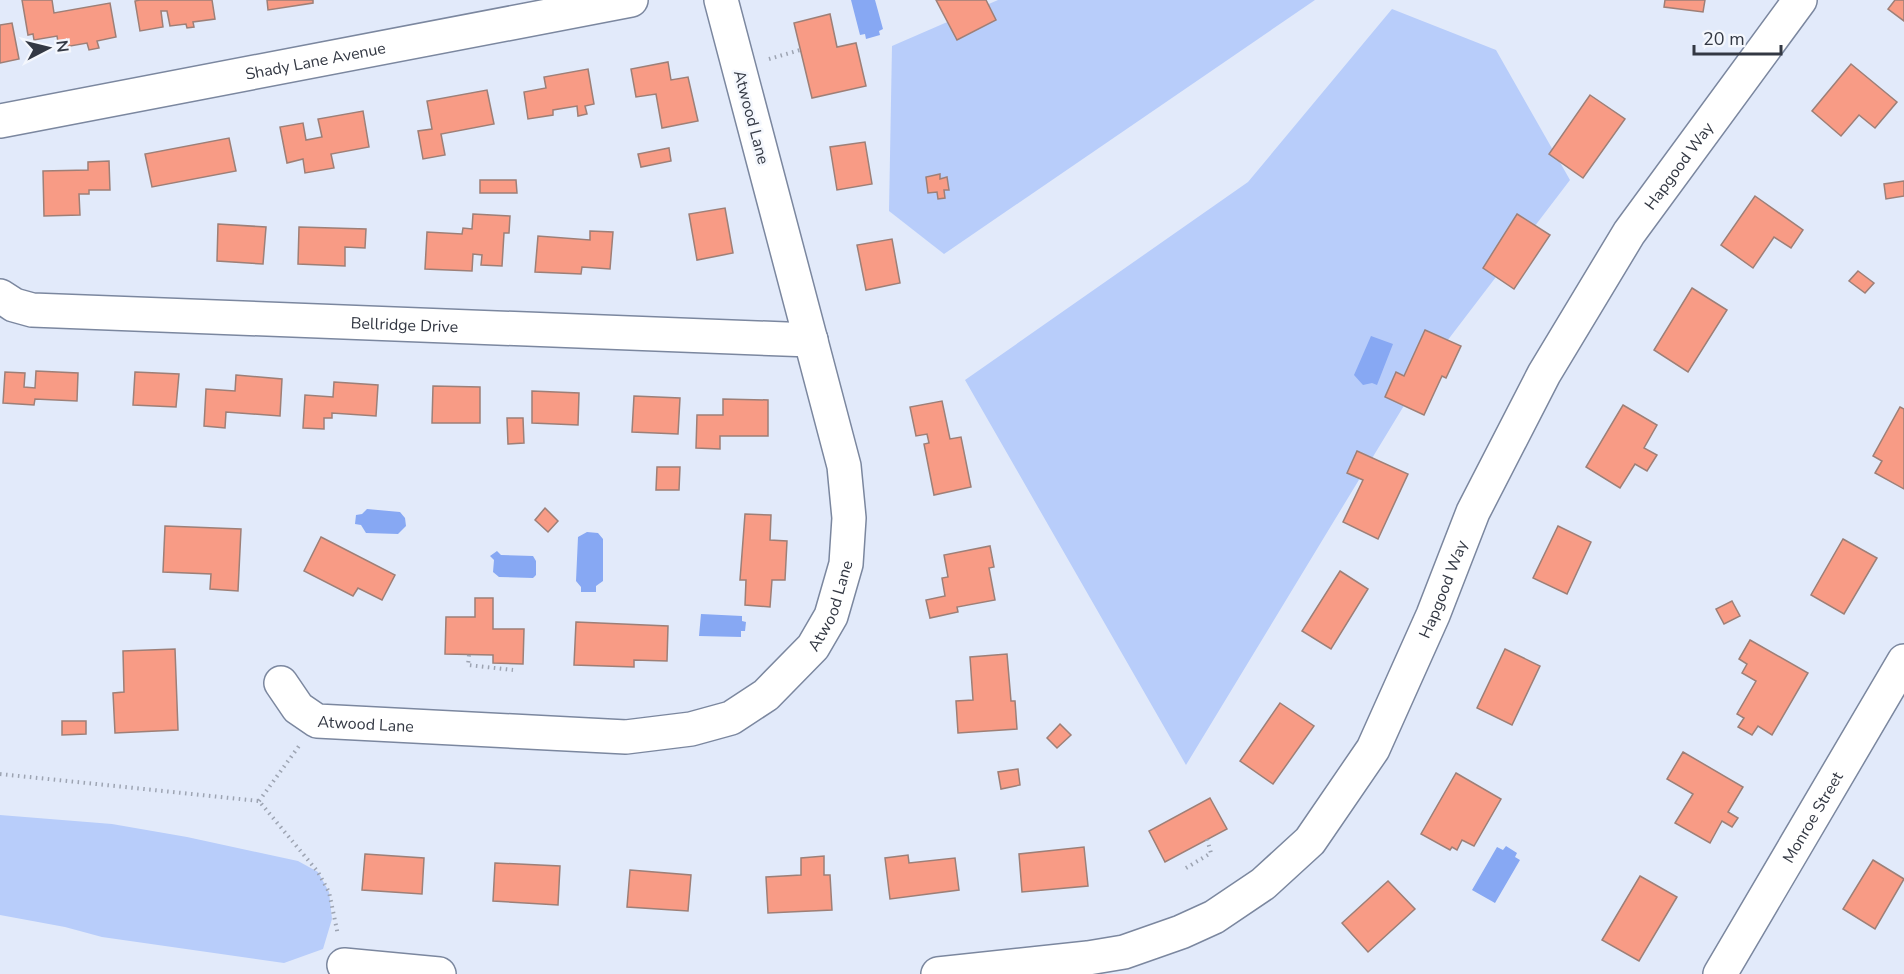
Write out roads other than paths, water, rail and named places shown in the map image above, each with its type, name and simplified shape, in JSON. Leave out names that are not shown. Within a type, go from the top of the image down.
[{"type":"street","name":"Shady Lane Avenue","points":[[0,121],[631,0]]},
{"type":"street","name":"Atwood Lane","points":[[281,683],[298,708],[317,721],[626,737],[691,729],[731,718],[766,695],[813,647],[831,616],[846,564],[849,518],[844,466],[721,0]]},
{"type":"street","name":"Hapgood Way","points":[[938,974],[1106,955],[1124,952],[1172,935],[1214,917],[1263,884],[1310,841],[1373,749],[1433,615],[1473,512],[1544,374],[1629,233],[1800,0]]},
{"type":"street","name":"Bellridge Drive","points":[[0,296],[14,305],[32,309],[812,340]]},
{"type":"street","name":"Monroe Street","points":[[1720,974],[1904,661]]},
{"type":"street","points":[[344,965],[440,974]]},
{"type":"water","points":[[851,0],[875,0],[883,29],[879,31],[880,35],[866,39],[865,34],[860,35]]},
{"type":"water","points":[[1371,336],[1393,344],[1377,385],[1372,383],[1363,385],[1354,375]]},
{"type":"water","points":[[367,509],[400,512],[405,518],[406,526],[398,534],[366,533],[361,525],[355,524],[356,515],[362,514]]},
{"type":"water","points":[[587,532],[598,533],[603,539],[603,581],[596,586],[596,592],[581,592],[581,587],[576,581],[578,537]]},
{"type":"water","points":[[497,551],[501,555],[533,556],[536,561],[536,575],[533,578],[499,577],[493,572],[494,560],[490,556]]},
{"type":"water","points":[[701,614],[742,616],[742,621],[746,622],[745,631],[741,631],[741,637],[699,636]]},
{"type":"water","points":[[1506,846],[1517,853],[1515,857],[1520,860],[1495,903],[1472,890],[1497,847],[1503,850]]}]
